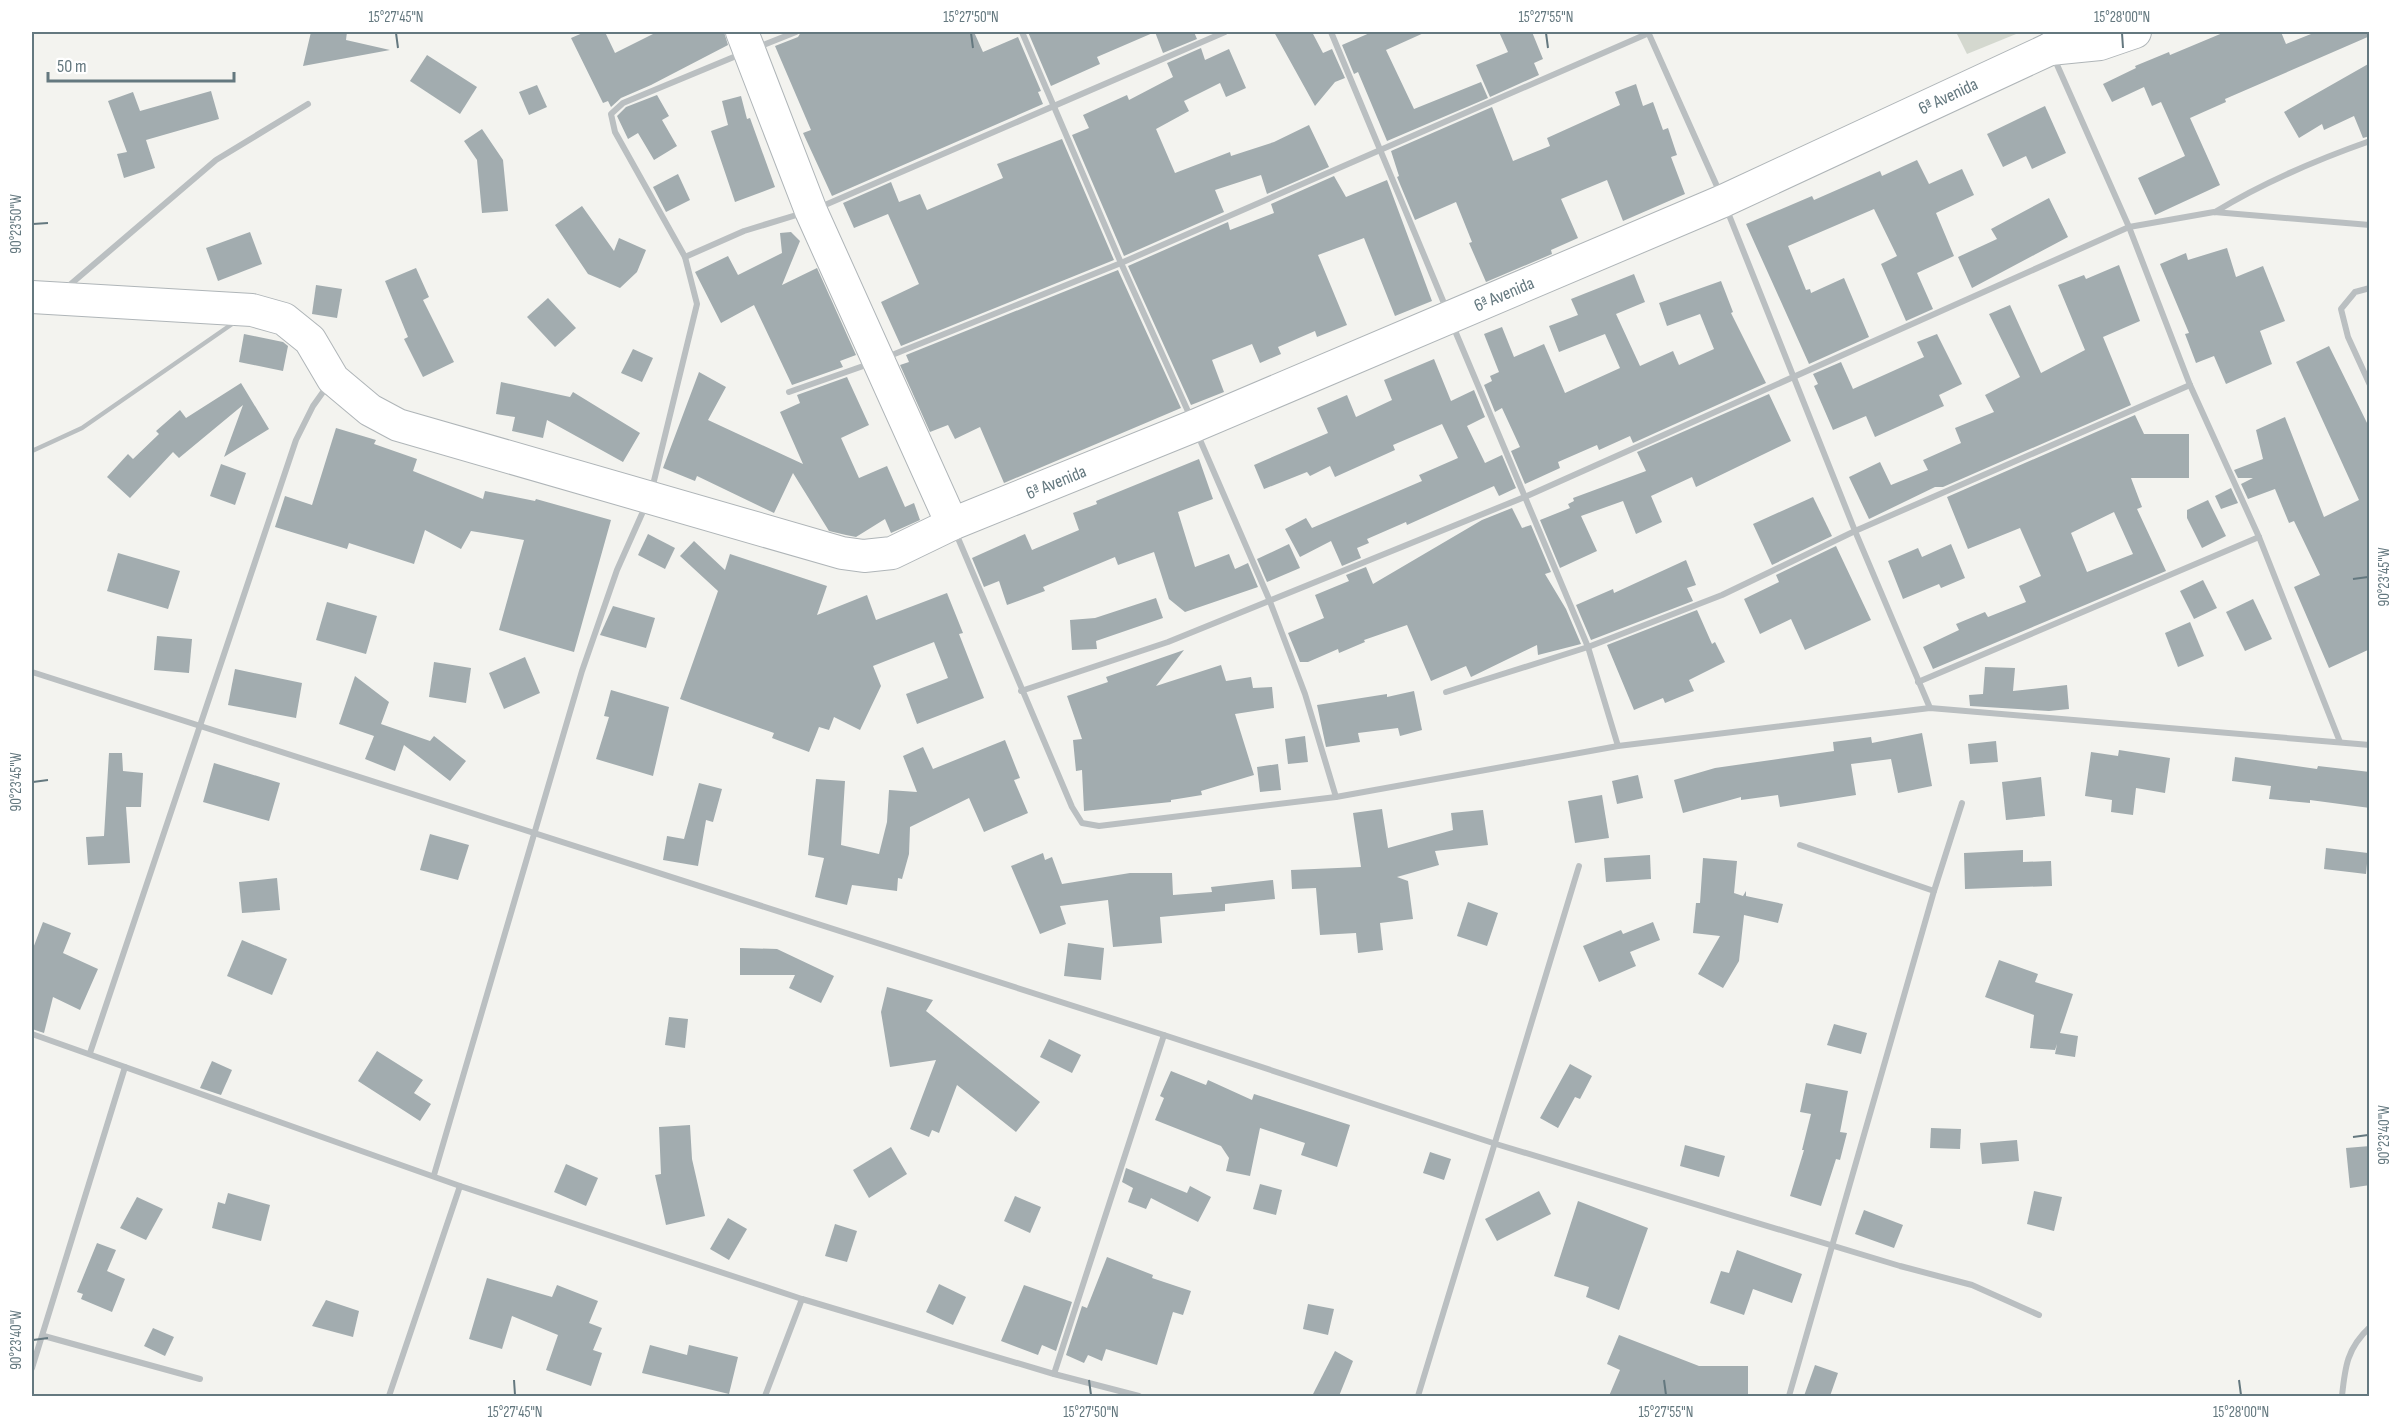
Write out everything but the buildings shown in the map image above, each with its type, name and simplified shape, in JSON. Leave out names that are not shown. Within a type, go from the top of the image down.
[{"type":"street","points":[[434,1175],[582,671],[617,570],[650,496],[697,304],[685,257],[615,132],[611,114],[623,103],[746,41],[796,32]]},
{"type":"street","points":[[1022,32],[1269,600],[1305,694],[1336,797]]},
{"type":"street","points":[[685,257],[744,231],[811,211],[1225,32]]},
{"type":"street","points":[[1331,32],[1527,496],[1588,647],[1618,746]]},
{"type":"street","points":[[789,392],[880,360],[1121,263],[1648,32],[1723,201],[1795,376],[1855,531],[1930,708]]},
{"type":"street","name":"6ª Avenida","points":[[43,298],[252,310],[284,319],[310,340],[333,379],[370,410],[398,425],[842,553],[864,556],[892,553],[952,524],[1194,426],[1723,201],[2062,40],[2100,45],[2135,32]]},
{"type":"street","points":[[2062,40],[2129,227],[2190,385],[2259,537],[2340,742]]},
{"type":"street","points":[[746,41],[811,211],[880,360],[952,524],[1021,691],[1072,807],[1082,823],[1099,826],[1336,797],[1618,746],[1930,708],[2370,745]]},
{"type":"street","points":[[43,298],[216,160],[308,104]]},
{"type":"street","points":[[2214,212],[2242,195],[2320,159],[2370,141]]},
{"type":"street","points":[[1021,691],[1168,642],[1527,496],[2129,227],[2214,212],[2370,225]]},
{"type":"street","points":[[2370,288],[2355,292],[2341,309],[2348,337],[2370,385]]},
{"type":"street","points":[[90,1053],[296,440],[313,406],[333,379]]},
{"type":"street","points":[[1446,692],[1588,647],[1722,595],[1855,531],[2190,385]]},
{"type":"street","points":[[1918,682],[2259,537]]},
{"type":"street","points":[[32,672],[200,724],[1496,1144],[1972,1285],[2039,1315]]},
{"type":"street","points":[[1789,1396],[1831,1244],[1962,803]]},
{"type":"street","points":[[1800,845],[1934,891]]},
{"type":"street","points":[[1418,1396],[1579,866]]},
{"type":"street","points":[[32,1034],[460,1186],[802,1299],[1054,1374],[1139,1396]]},
{"type":"street","points":[[1054,1374],[1164,1035]]},
{"type":"street","points":[[32,1368],[44,1336],[125,1067]]},
{"type":"street","points":[[389,1396],[460,1186]]},
{"type":"street","points":[[765,1396],[802,1299]]},
{"type":"street","points":[[2342,1396],[2345,1369],[2354,1341],[2370,1327]]},
{"type":"street","points":[[44,1336],[200,1379]]},
{"type":"lane","points":[[32,451],[82,428],[252,310]]},
{"type":"shaded area","points":[[1956,32],[2021,32],[1967,54]]}]
